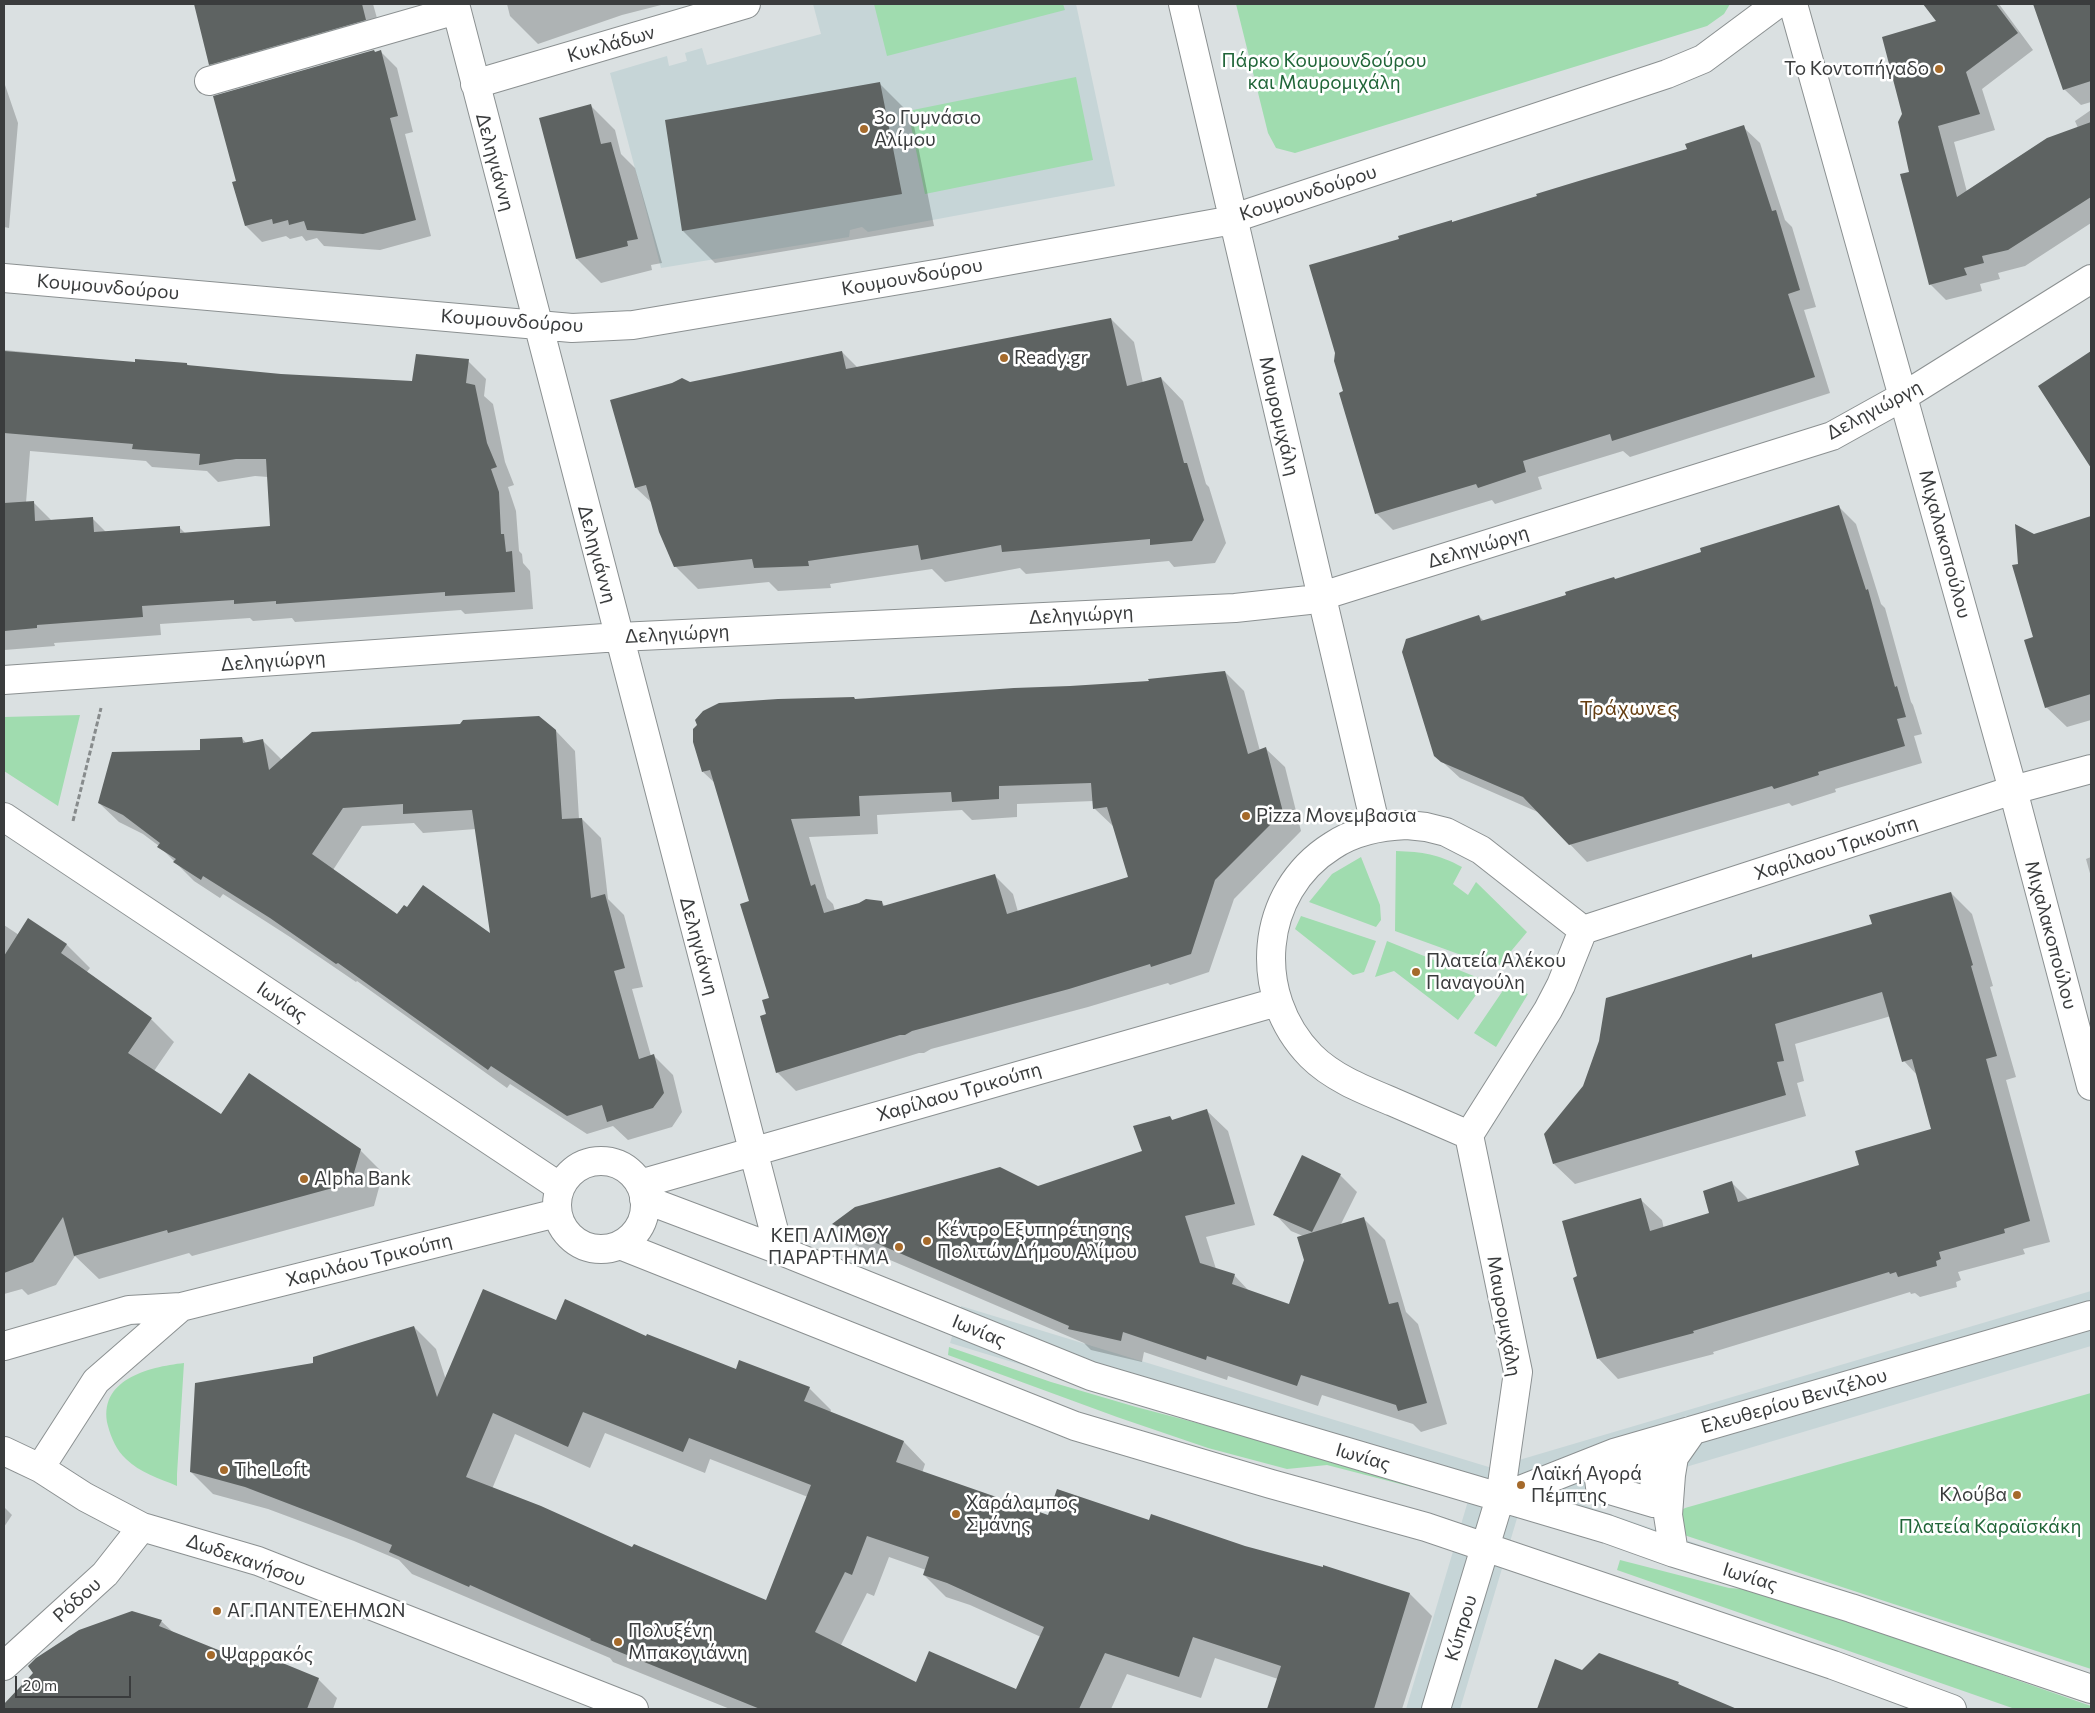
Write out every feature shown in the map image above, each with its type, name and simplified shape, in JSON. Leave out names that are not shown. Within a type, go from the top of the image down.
[{"type":"street","name":"Κυκλάδων","points":[[475,84],[746,4]]},
{"type":"street","name":"Μαυρομιχάλη","points":[[1183,4],[1376,828]]},
{"type":"street","name":"Κουμουνδούρου","points":[[4,278],[572,328],[633,325],[941,273],[1233,218],[1667,74],[1703,59],[1777,4]]},
{"type":"street","name":"Μιχαλακοπούλου","points":[[1793,4],[2013,790],[2091,1086]]},
{"type":"street","name":"Δεληγιάννη","points":[[456,7],[779,1250]]},
{"type":"street","points":[[208,81],[456,7]]},
{"type":"street","name":"Δεληγιώργη","points":[[4,680],[619,637],[1235,608],[1308,600],[1832,436],[1904,396],[2091,279]]},
{"type":"street","name":"Χαρίλαου Τρικούπη","points":[[1582,930],[2013,790],[2091,770]]},
{"type":"street","name":"Ιωνίας","points":[[4,817],[559,1200]]},
{"type":"street","points":[[1407,825],[1426,827],[1464,840],[1481,850],[1582,930],[1561,985],[1548,1010],[1469,1135],[1354,1085],[1312,1057],[1288,1028],[1277,1002],[1270,976],[1271,939],[1275,920],[1291,887],[1302,870],[1332,845],[1350,836],[1376,828],[1407,825]]},
{"type":"street","name":"Χαρίλαου Τρικούπη","points":[[642,1191],[752,1151],[1277,1002]]},
{"type":"street","name":"Μαυρομιχάλη","points":[[1469,1135],[1518,1372],[1500,1498],[1486,1548]]},
{"type":"street","points":[[599,1160],[612,1162],[623,1167],[633,1174],[642,1191],[644,1213],[640,1226],[632,1237],[620,1245],[594,1248],[581,1244],[570,1237],[562,1226],[559,1200],[567,1176],[587,1162],[599,1160]]},
{"type":"street","name":"Ιωνίας","points":[[642,1191],[779,1250],[1091,1376],[1607,1529],[1674,1553],[1851,1608],[2091,1689]]},
{"type":"street","name":"Χαριλάου Τρικούπη","points":[[4,1346],[129,1310],[181,1307],[559,1200]]},
{"type":"street","points":[[620,1245],[1075,1426],[1271,1484],[1426,1527],[1833,1665],[1952,1709]]},
{"type":"street","name":"Χαριλάου Τρικούπη","points":[[40,1468],[96,1381],[181,1307]]},
{"type":"street","name":"Ελευθερίου Βενιζέλου","points":[[1500,1498],[1614,1453],[2091,1315]]},
{"type":"street","points":[[1674,1553],[1668,1515],[1671,1475],[1674,1457],[1693,1430]]},
{"type":"street","name":"Δωδεκανήσου","points":[[4,1452],[40,1468],[84,1497],[142,1527],[258,1561],[634,1709]]},
{"type":"street","name":"Ρόδου","points":[[4,1666],[105,1574],[142,1527]]},
{"type":"street","name":"Κύπρου","points":[[1436,1709],[1486,1548]]},
{"type":"path","points":[[72,824],[102,706]]},
{"type":"shaded area","name":"3ο Γυμνάσιο Αλίμου","points":[[813,4],[1076,4],[1115,186],[868,232],[862,227],[850,230],[849,237],[661,268],[610,73],[667,56],[669,66],[687,61],[685,53],[702,48],[707,65],[821,34]]},
{"type":"shaded area","name":"Λαϊκή Αγορά Πέμπτης","points":[[2091,1291],[2091,1346],[1572,1501],[2091,1679],[1761,1588],[1518,1515],[1460,1709],[1406,1709],[1468,1501],[950,1343],[961,1306],[1492,1468]]},
{"type":"green space","points":[[874,4],[1063,4],[1065,10],[887,56]]},
{"type":"green space","name":"Πάρκο Κουμουνδούρου και Μαυρομιχάλη","points":[[1236,4],[1730,4],[1724,14],[1707,26],[1295,153],[1276,148],[1268,133]]},
{"type":"green space","points":[[1076,77],[1093,160],[925,194],[908,111]]},
{"type":"green space","points":[[80,715],[58,806],[4,771],[4,717]]},
{"type":"green space","points":[[1396,851],[1430,855],[1445,859],[1462,867],[1453,884],[1468,895],[1476,882],[1527,932],[1497,968],[1395,931]]},
{"type":"green space","points":[[1361,857],[1380,905],[1381,920],[1376,927],[1309,902],[1332,874]]},
{"type":"green space","points":[[1301,916],[1376,941],[1364,972],[1353,975],[1295,929]]},
{"type":"green space","points":[[1387,941],[1486,981],[1458,1020],[1394,971],[1375,977]]},
{"type":"green space","points":[[1506,986],[1528,994],[1496,1047],[1474,1033]]},
{"type":"green space","points":[[949,1347],[1051,1382],[1136,1407],[1415,1480],[1412,1487],[1327,1465],[1287,1469],[1208,1448],[948,1355]]},
{"type":"green space","points":[[184,1363],[177,1486],[144,1472],[131,1464],[123,1456],[111,1435],[108,1426],[107,1410],[110,1397],[128,1379],[155,1368]]},
{"type":"green space","name":"Πλατεία Καραϊσκάκη","points":[[2091,1393],[2091,1669],[1684,1535],[1678,1513],[1685,1508]]},
{"type":"green space","points":[[1620,1560],[1729,1588],[1759,1590],[2091,1706],[2091,1709],[2015,1709],[1617,1570]]},
{"type":"building","points":[[194,4],[362,4],[366,20],[209,65]]},
{"type":"building","points":[[1923,4],[1996,4],[2018,33],[1966,72],[1980,114],[1938,126],[1957,197],[2047,138],[2091,122],[2091,197],[2008,250],[1982,256],[1984,263],[1964,268],[1967,275],[1929,285],[1900,174],[1909,172],[1898,122],[1902,114],[1882,37],[1936,21]]},
{"type":"building","points":[[2033,4],[2091,4],[2091,81],[2063,90]]},
{"type":"building","points":[[374,50],[375,52],[381,50],[398,116],[390,118],[416,220],[363,234],[307,230],[304,221],[289,225],[288,220],[273,224],[272,219],[245,226],[232,182],[236,181],[213,96]]},
{"type":"building","points":[[880,82],[902,194],[682,231],[665,120]]},
{"type":"building","points":[[591,104],[601,144],[611,142],[638,239],[627,241],[628,246],[576,259],[539,118]]},
{"type":"building","points":[[1744,125],[1772,211],[1776,210],[1800,290],[1788,294],[1815,377],[1612,441],[1610,434],[1523,461],[1526,472],[1478,488],[1476,484],[1375,514],[1339,393],[1343,391],[1334,361],[1335,353],[1309,265],[1399,239],[1398,236],[1452,220],[1452,222],[1537,196],[1536,194],[1687,149],[1685,144]]},
{"type":"building","points":[[1111,318],[1127,386],[1161,377],[1184,463],[1187,463],[1204,520],[1192,541],[1150,545],[1150,539],[1002,552],[1001,545],[921,560],[918,545],[808,561],[809,566],[754,568],[752,559],[674,567],[659,532],[646,485],[635,488],[610,400],[672,383],[682,378],[690,382],[842,351],[846,369]]},
{"type":"building","points":[[4,351],[135,362],[135,359],[187,363],[187,365],[281,374],[412,381],[416,354],[469,359],[466,383],[475,385],[487,443],[497,467],[491,469],[499,492],[501,534],[504,534],[506,552],[512,551],[515,592],[445,596],[445,592],[276,604],[276,601],[234,604],[234,600],[142,606],[143,617],[37,625],[37,628],[4,631],[4,503],[34,501],[35,521],[93,517],[94,532],[180,526],[180,533],[270,526],[266,459],[236,459],[199,465],[200,454],[132,449],[133,444],[4,433]]},
{"type":"building","points":[[2091,351],[2091,468],[2038,386]]},
{"type":"building","points":[[1839,505],[1866,590],[1868,589],[1895,687],[1897,686],[1906,717],[1897,719],[1905,746],[1818,772],[1819,775],[1774,789],[1772,786],[1569,845],[1523,797],[1441,762],[1434,756],[1402,652],[1406,639],[1479,615],[1481,621],[1566,595],[1565,592],[1614,577],[1615,579],[1701,552],[1700,548]]},
{"type":"building","points":[[2091,516],[2091,694],[2045,708],[2024,640],[2033,637],[2012,565],[2018,564],[2015,524],[2034,534]]},
{"type":"building","points":[[1225,671],[1248,754],[1266,747],[1283,812],[1215,880],[1191,954],[1151,967],[1150,964],[1069,989],[912,1031],[905,1035],[776,1073],[760,1016],[766,1014],[762,1000],[769,998],[740,904],[749,901],[710,770],[702,772],[693,742],[693,729],[697,725],[695,720],[703,711],[719,703],[778,699],[854,697],[855,699],[1149,681],[1148,679]],"holes":[[[1091,783],[1093,809],[1107,807],[1128,877],[1007,914],[995,874],[883,906],[882,901],[866,899],[859,903],[824,913],[815,884],[811,886],[791,819],[860,816],[859,796],[951,792],[952,802],[999,799],[999,786]]]},
{"type":"building","points":[[539,716],[556,730],[562,819],[582,818],[591,898],[605,894],[625,968],[614,971],[639,1059],[654,1054],[664,1093],[653,1108],[607,1122],[602,1105],[567,1116],[491,1066],[488,1070],[338,963],[336,964],[270,918],[203,876],[201,880],[173,862],[176,859],[157,847],[160,843],[123,815],[98,803],[112,752],[200,750],[200,739],[242,737],[243,743],[263,739],[269,770],[312,732],[460,724],[463,720]],"holes":[[[403,804],[403,814],[472,810],[490,933],[423,885],[407,907],[404,905],[397,914],[312,854],[343,808]]]},
{"type":"building","points":[[1951,892],[1997,1056],[1986,1059],[2030,1221],[2004,1229],[2005,1233],[1939,1252],[1941,1259],[1936,1261],[1937,1266],[1898,1277],[1896,1272],[1890,1274],[1889,1272],[1693,1331],[1694,1333],[1597,1359],[1573,1278],[1577,1276],[1562,1221],[1641,1198],[1650,1231],[1709,1213],[1703,1191],[1732,1181],[1738,1202],[1859,1165],[1855,1151],[1931,1129],[1912,1059],[1902,1062],[1882,992],[1775,1024],[1784,1061],[1777,1062],[1786,1095],[1553,1164],[1544,1134],[1583,1086],[1599,1041],[1606,998],[1752,954],[1752,958],[1872,924],[1869,915]]},
{"type":"building","points":[[28,918],[67,944],[61,953],[152,1018],[128,1053],[221,1114],[249,1073],[361,1149],[351,1183],[168,1233],[167,1230],[74,1256],[63,1217],[33,1262],[4,1273],[4,956]]},
{"type":"building","points":[[1207,1109],[1235,1204],[1185,1216],[1200,1263],[1235,1274],[1232,1284],[1289,1304],[1304,1260],[1297,1237],[1364,1217],[1389,1304],[1398,1302],[1427,1403],[1398,1411],[1396,1405],[1301,1375],[1297,1386],[1207,1356],[1206,1360],[1123,1332],[1121,1341],[1068,1329],[1069,1326],[832,1224],[855,1207],[1000,1167],[1038,1186],[1142,1151],[1133,1126],[1170,1116],[1172,1120]]},
{"type":"building","points":[[1302,1155],[1341,1174],[1312,1232],[1273,1215]]},
{"type":"building","points":[[483,1289],[556,1320],[565,1299],[646,1336],[647,1334],[736,1369],[739,1360],[810,1387],[804,1401],[904,1441],[896,1462],[1048,1515],[1057,1489],[1149,1520],[1151,1514],[1245,1546],[1323,1567],[1323,1565],[1410,1593],[1374,1709],[1267,1709],[1281,1666],[1193,1637],[1179,1677],[1105,1653],[1079,1709],[760,1709],[590,1640],[470,1585],[469,1587],[389,1552],[392,1545],[245,1487],[190,1472],[195,1383],[313,1363],[313,1357],[414,1326],[437,1397]],"holes":[[[583,1412],[683,1452],[689,1438],[811,1485],[766,1600],[634,1544],[632,1547],[541,1506],[466,1477],[493,1413],[568,1447]],[[867,1536],[929,1557],[923,1575],[947,1583],[1044,1627],[1016,1689],[929,1651],[916,1682],[815,1632],[845,1572],[852,1575]]]},
{"type":"building","points":[[132,1611],[162,1620],[159,1626],[258,1666],[263,1655],[319,1678],[307,1709],[4,1709],[4,1704],[33,1673],[28,1666],[36,1658],[79,1630]]},
{"type":"building","points":[[1599,1653],[1679,1682],[1678,1684],[1737,1709],[1537,1709],[1555,1659],[1582,1670]]},
{"type":"place","name":"Το Κοντοπήγαδο","points":[[1939,69]]},
{"type":"place","name":"3ο Γυμνάσιο Αλίμου","points":[[864,129]]},
{"type":"place","name":"Ready.gr","points":[[1004,358]]},
{"type":"place","name":"Pizza Μονεμβασια","points":[[1246,816]]},
{"type":"place","name":"Πλατεία Αλέκου Παναγούλη","points":[[1416,972]]},
{"type":"place","name":"Alpha Bank","points":[[304,1179]]},
{"type":"place","name":"Κέντρο Εξυπηρέτησης Πολιτών Δήμου Αλίμου","points":[[927,1241]]},
{"type":"place","name":"ΚΕΠ ΑΛΙΜΟΥ ΠΑΡΑΡΤΗΜΑ","points":[[899,1247]]},
{"type":"place","name":"The Loft","points":[[224,1470]]},
{"type":"place","name":"Λαϊκή Αγορά Πέμπτης","points":[[1521,1485]]},
{"type":"place","name":"Κλούβα","points":[[2017,1495]]},
{"type":"place","name":"Χαράλαμπος Σμάνης","points":[[956,1514]]},
{"type":"place","name":"ΑΓ.ΠΑΝΤΕΛΕΗΜΩΝ","points":[[217,1611]]},
{"type":"place","name":"Πολυξένη Μπακογιάννη","points":[[618,1642]]},
{"type":"place","name":"Ψαρρακός","points":[[211,1655]]},
{"type":"district","name":"Τράχωνες","points":[[1629,708]]}]
